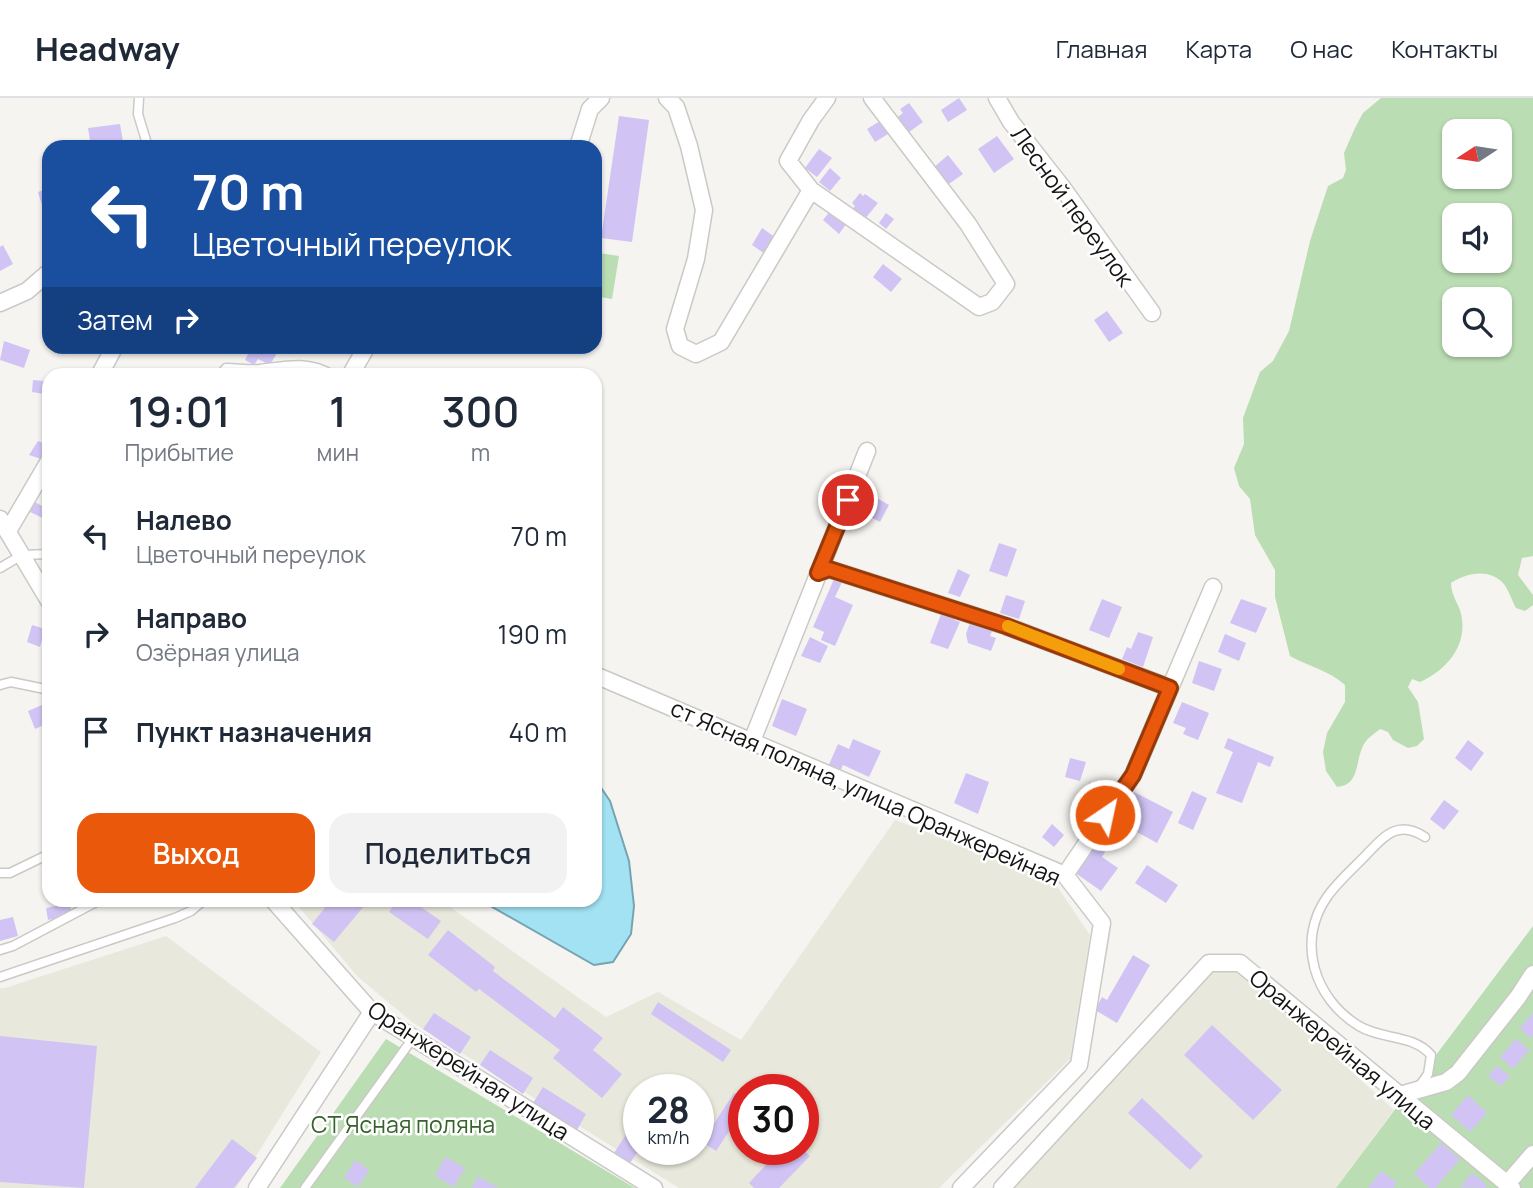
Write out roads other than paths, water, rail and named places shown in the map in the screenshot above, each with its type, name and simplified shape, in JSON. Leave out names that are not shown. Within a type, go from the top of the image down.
[{"type":"street","points":[[580,140],[590,108],[601,98]]},
{"type":"street","points":[[667,98],[676,107],[689,146],[704,210],[696,259],[675,329],[680,346],[696,354],[722,342],[811,190]]},
{"type":"street","points":[[827,98],[788,160],[811,190],[979,307],[992,302],[1006,284],[968,224],[872,98]]},
{"type":"street","name":"Лесной переулок","points":[[997,98],[1011,122],[1062,187],[1152,313]]},
{"type":"street","points":[[0,303],[27,291],[42,278]]},
{"type":"street","points":[[752,741],[867,451]]},
{"type":"street","points":[[42,471],[4,525],[42,589]]},
{"type":"street","points":[[818,573],[829,569],[993,622],[1170,688]]},
{"type":"street","points":[[1065,875],[1133,775],[1213,587]]},
{"type":"street","name":"ст Ясная поляна, улица Оранжерейная","points":[[602,677],[1065,875],[1102,923],[1079,1065],[961,1188]]},
{"type":"street","name":"Оранжерейная улица","points":[[279,907],[372,1012],[654,1188]]},
{"type":"street","name":"Оранжерейная улица","points":[[1002,1188],[1209,963],[1240,963],[1505,1185]]},
{"type":"street","points":[[1400,1095],[1446,1082],[1458,1073],[1533,974]]},
{"type":"street","points":[[257,1188],[372,1012]]},
{"type":"street","points":[[1505,1185],[1533,1154]]},
{"type":"lane","points":[[139,98],[138,114],[146,140]]},
{"type":"lane","points":[[263,368],[289,363],[313,368]]},
{"type":"lane","points":[[0,568],[22,555],[42,554]]},
{"type":"lane","points":[[0,685],[11,682],[42,688]]},
{"type":"lane","points":[[1418,1088],[1428,1074],[1431,1055],[1423,1046],[1413,1041],[1375,1033],[1359,1026],[1342,1013],[1320,985],[1314,970],[1311,942],[1314,925],[1327,897],[1384,836],[1403,829],[1416,831],[1425,837]]},
{"type":"lane","points":[[0,873],[10,873],[42,857]]},
{"type":"lane","points":[[0,950],[13,946],[87,907]]},
{"type":"lane","points":[[0,977],[175,918],[196,907]]},
{"type":"lane","points":[[305,1188],[413,1038]]},
{"type":"water","points":[[602,789],[610,801],[629,861],[634,906],[631,934],[613,962],[594,965],[492,907],[602,907]]},
{"type":"park label","name":"СТ Ясная поляна","points":[[403,1124]]}]
